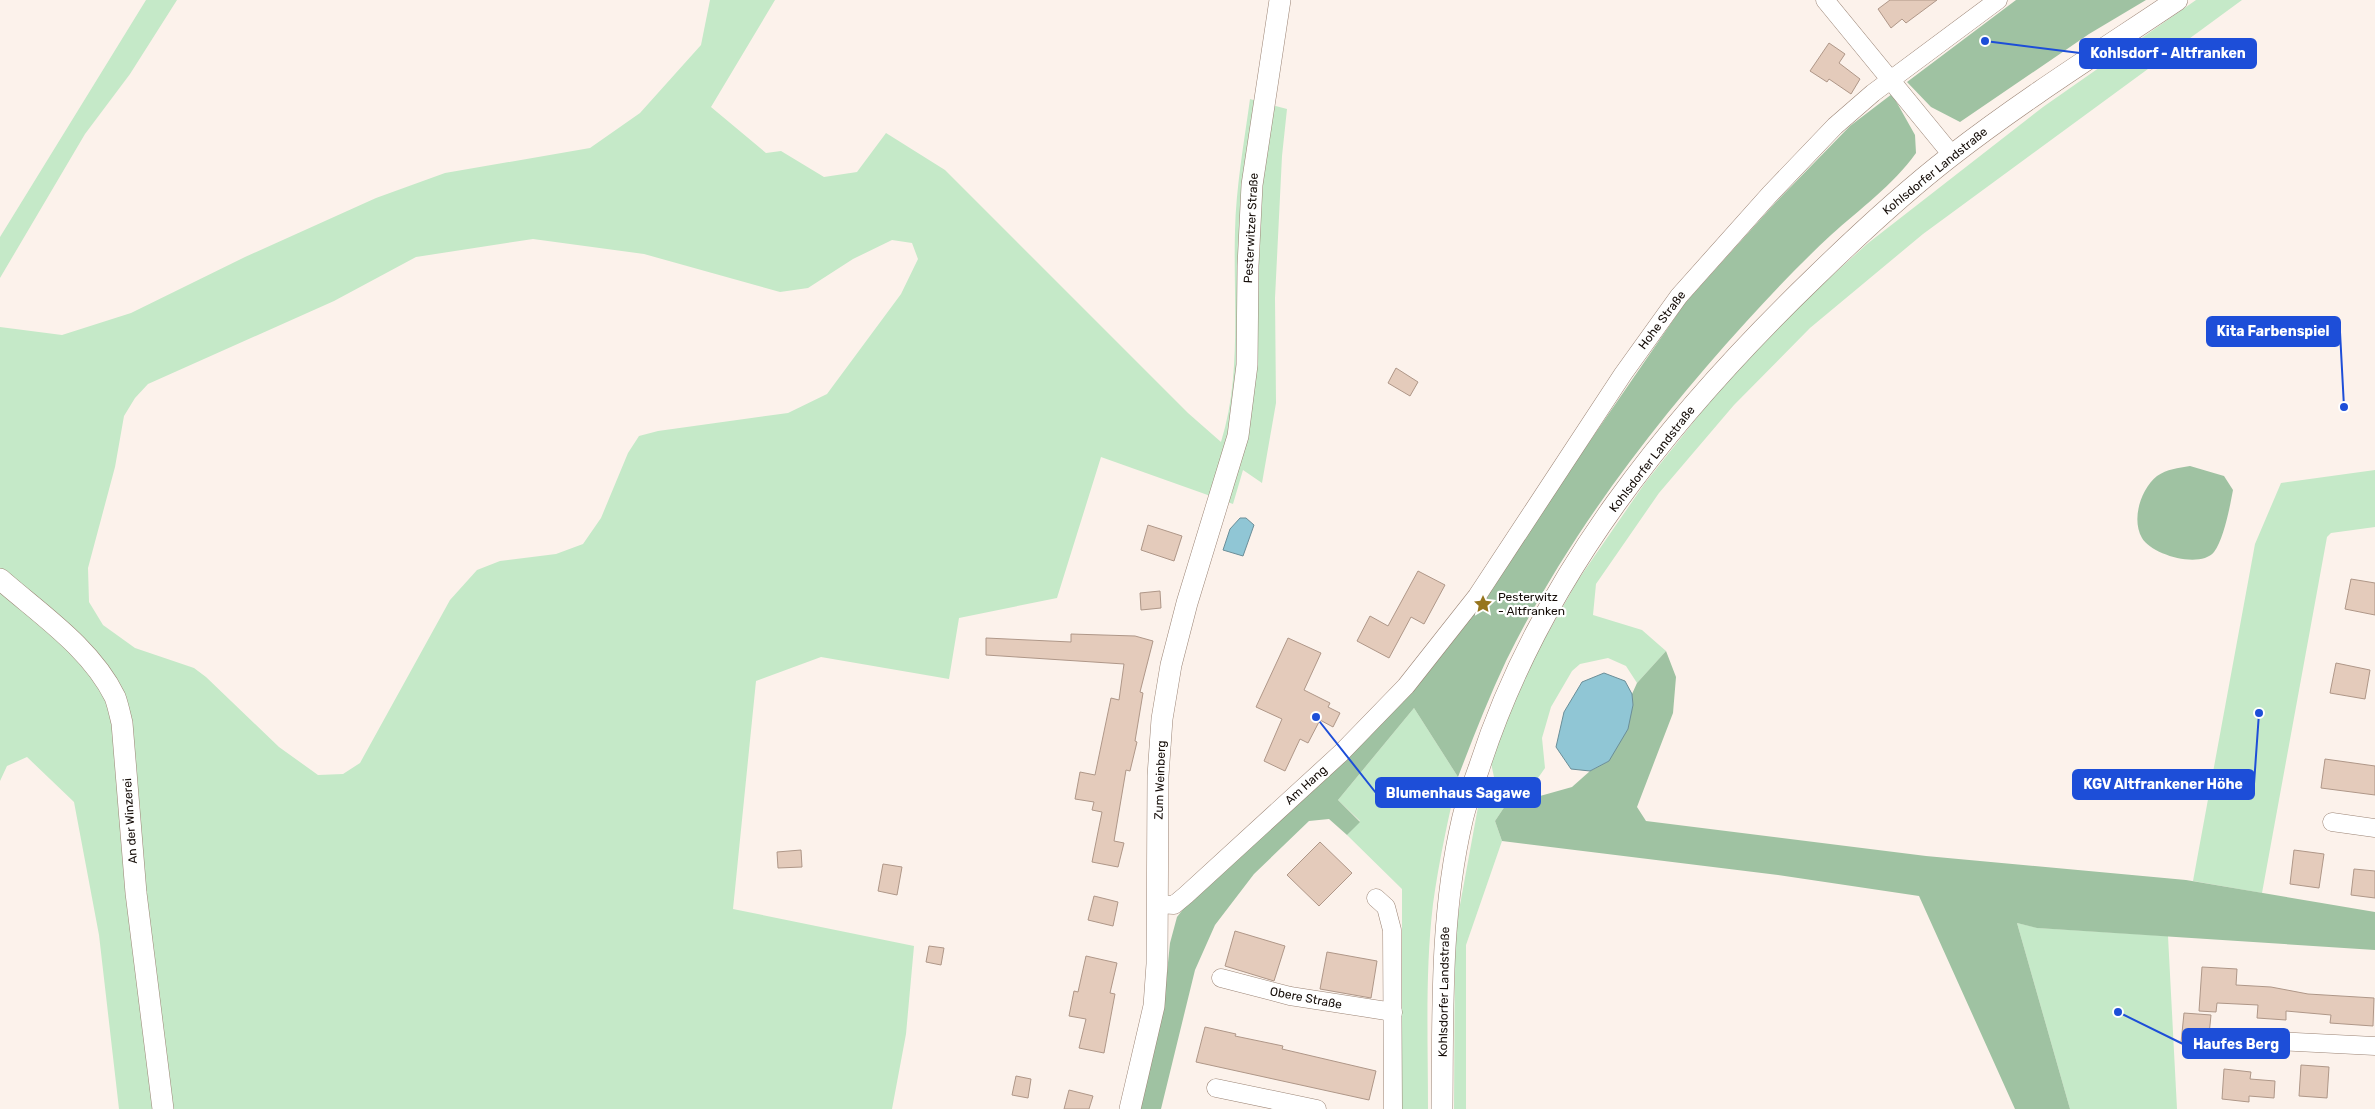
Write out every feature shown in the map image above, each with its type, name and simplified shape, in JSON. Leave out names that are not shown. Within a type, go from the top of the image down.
[{"type":"street","name":"Pesterwitzer Straße","points":[[1233,457],[1238,436],[1248,365],[1248,266],[1252,185],[1280,0]]},
{"type":"street","points":[[1825,0],[1952,155]]},
{"type":"street","name":"Hohe Straße","points":[[1477,596],[1623,374],[1678,296],[1770,194],[1835,126],[1891,80],[1998,0]]},
{"type":"street","name":"Kohlsdorfer Landstraße","points":[[1442,1109],[1444,934],[1462,821],[1493,723],[1541,621],[1609,512],[1687,412],[1762,328],[1860,233],[1952,155],[2037,94],[2177,0]]},
{"type":"street","name":"Zum Weinberg","points":[[1130,1109],[1154,1006],[1158,904],[1158,776],[1162,719],[1171,665],[1187,604],[1233,457]]},
{"type":"street","name":"An der Winzerei","points":[[0,579],[68,637],[90,661],[115,698],[122,723],[136,893],[163,1109]]},
{"type":"street","name":"Am Hang","points":[[1158,904],[1174,905],[1341,753],[1402,691],[1477,596]]},
{"type":"street","points":[[2332,822],[2375,828]]},
{"type":"street","points":[[1376,898],[1386,907],[1392,930],[1393,1109]]},
{"type":"street","name":"Obere Straße","points":[[1221,978],[1290,996],[1393,1012]]},
{"type":"street","points":[[2254,1040],[2375,1046]]},
{"type":"street","points":[[1216,1088],[1317,1109]]},
{"type":"green space","points":[[146,0],[177,0],[130,74],[85,134],[0,278],[0,237]]},
{"type":"green space","points":[[710,0],[775,0],[711,107],[766,153],[781,151],[824,177],[857,172],[886,133],[945,170],[1188,413],[1221,442],[1228,417],[1232,390],[1235,337],[1236,214],[1250,99],[1287,109],[1282,156],[1275,298],[1276,403],[1262,483],[1243,470],[1233,504],[1101,457],[1057,598],[959,618],[949,679],[821,657],[756,681],[733,909],[914,946],[906,1034],[892,1109],[119,1109],[99,935],[74,802],[27,757],[7,766],[0,781],[0,327],[62,335],[131,313],[245,257],[376,198],[445,173],[590,148],[640,113],[701,45]],"holes":[[[533,239],[644,254],[780,292],[808,288],[853,259],[892,240],[912,243],[918,259],[901,294],[827,394],[788,413],[658,431],[639,436],[628,453],[601,518],[583,544],[556,554],[500,561],[477,570],[450,600],[360,763],[343,774],[318,775],[279,747],[206,677],[194,668],[135,648],[103,625],[89,602],[88,568],[115,467],[124,416],[135,398],[148,384],[334,301],[416,257]]]},
{"type":"green space","points":[[2016,0],[2146,0],[2089,34],[1960,122],[1931,107],[1907,82]]},
{"type":"green space","points":[[2196,0],[2242,0],[1923,234],[1810,328],[1734,405],[1659,493],[1596,584],[1593,615],[1642,630],[1666,651],[1637,683],[1626,666],[1608,658],[1580,664],[1572,671],[1551,707],[1542,738],[1545,768],[1538,778],[1525,785],[1494,777],[1491,763],[1511,710],[1537,652],[1578,580],[1645,483],[1719,390],[1795,309],[1867,244],[2043,107]]},
{"type":"green space","points":[[1892,94],[1915,135],[1916,153],[1887,186],[1820,245],[1756,311],[1711,361],[1645,441],[1614,483],[1556,570],[1530,615],[1499,675],[1458,777],[1414,708],[1338,800],[1360,822],[1347,835],[1329,819],[1309,821],[1254,874],[1215,925],[1195,970],[1161,1109],[1139,1109],[1163,1012],[1170,943],[1177,917],[1200,887],[1481,599],[1685,303],[1776,202],[1850,126]]},
{"type":"green space","points":[[2190,466],[2224,476],[2233,490],[2226,522],[2218,546],[2207,557],[2188,560],[2165,554],[2147,544],[2142,538],[2137,522],[2142,496],[2151,482],[2165,472]]},
{"type":"green space","points":[[2375,470],[2375,527],[2331,533],[2327,537],[2262,893],[2193,881],[2255,544],[2281,483]]},
{"type":"green space","points":[[1666,651],[1676,677],[1673,713],[1637,807],[1646,821],[1926,856],[2186,880],[2375,912],[2375,950],[2037,928],[2017,923],[2070,1109],[2015,1109],[1919,896],[1778,875],[1502,841],[1495,821],[1505,806],[1572,787],[1590,771],[1609,761],[1633,705],[1632,694],[1637,683]]},
{"type":"green space","points":[[1414,708],[1458,777],[1438,872],[1430,929],[1428,1109],[1402,1109],[1402,889],[1347,835],[1360,821],[1338,800]]},
{"type":"green space","points":[[1488,801],[1505,806],[1495,821],[1502,841],[1466,945],[1466,1109],[1454,1109],[1455,932],[1478,807]]},
{"type":"green space","points":[[2017,923],[2038,928],[2168,936],[2177,1109],[2070,1109]]},
{"type":"water","points":[[1240,518],[1246,518],[1254,525],[1243,556],[1223,550],[1230,529]]},
{"type":"water","points":[[1604,673],[1625,681],[1632,694],[1633,705],[1628,729],[1609,761],[1590,771],[1571,769],[1556,747],[1564,712],[1582,682]]},
{"type":"building","points":[[1890,0],[1937,0],[1906,23],[1902,19],[1891,28],[1878,9]]},
{"type":"building","points":[[1829,43],[1845,54],[1839,63],[1860,79],[1851,94],[1829,79],[1827,82],[1810,71]]},
{"type":"building","points":[[1396,368],[1418,382],[1410,396],[1388,383]]},
{"type":"building","points":[[1148,525],[1182,536],[1174,561],[1141,550]]},
{"type":"building","points":[[1418,571],[1445,585],[1424,624],[1411,617],[1389,658],[1357,641],[1370,616],[1388,626]]},
{"type":"building","points":[[2351,579],[2375,583],[2375,615],[2345,609]]},
{"type":"building","points":[[1160,591],[1161,608],[1141,610],[1140,593]]},
{"type":"building","points":[[1071,634],[1135,636],[1153,641],[1140,692],[1143,693],[1135,741],[1137,742],[1130,771],[1126,770],[1114,841],[1124,843],[1118,867],[1092,862],[1102,812],[1092,810],[1094,802],[1075,799],[1080,772],[1095,775],[1111,698],[1119,700],[1124,664],[986,655],[986,638],[1071,642]]},
{"type":"building","points":[[1288,638],[1321,653],[1304,690],[1330,703],[1328,707],[1340,713],[1333,727],[1320,720],[1308,743],[1300,739],[1285,771],[1264,761],[1282,719],[1256,707]]},
{"type":"building","points":[[2336,663],[2370,670],[2365,699],[2330,693]]},
{"type":"building","points":[[2325,759],[2375,766],[2375,795],[2321,788]]},
{"type":"building","points":[[1320,842],[1352,873],[1319,906],[1287,875]]},
{"type":"building","points":[[801,850],[802,867],[778,868],[777,852]]},
{"type":"building","points":[[2294,850],[2324,854],[2319,888],[2290,884]]},
{"type":"building","points":[[883,864],[902,867],[897,895],[878,891]]},
{"type":"building","points":[[2354,869],[2375,871],[2375,898],[2351,895]]},
{"type":"building","points":[[1094,896],[1118,902],[1113,926],[1088,920]]},
{"type":"building","points":[[1235,931],[1285,946],[1274,981],[1225,966]]},
{"type":"building","points":[[929,946],[944,948],[941,965],[926,962]]},
{"type":"building","points":[[1327,952],[1377,961],[1371,998],[1320,989]]},
{"type":"building","points":[[1086,956],[1117,963],[1110,993],[1115,994],[1104,1053],[1079,1048],[1086,1019],[1069,1016],[1074,991],[1078,992]]},
{"type":"building","points":[[2202,967],[2237,969],[2236,985],[2271,987],[2308,994],[2374,998],[2373,1026],[2330,1023],[2331,1015],[2286,1011],[2286,1020],[2257,1018],[2258,1005],[2217,1003],[2216,1012],[2199,1011]]},
{"type":"building","points":[[2184,1013],[2211,1015],[2208,1045],[2181,1043]]},
{"type":"building","points":[[1205,1027],[1236,1034],[1235,1036],[1283,1046],[1282,1049],[1376,1071],[1369,1100],[1196,1062]]},
{"type":"building","points":[[2301,1065],[2329,1067],[2327,1098],[2299,1096]]},
{"type":"building","points":[[2224,1069],[2251,1072],[2250,1079],[2275,1081],[2274,1098],[2249,1096],[2249,1102],[2222,1099]]},
{"type":"building","points":[[1016,1076],[1031,1079],[1028,1098],[1012,1095]]},
{"type":"building","points":[[1069,1090],[1093,1096],[1089,1109],[1064,1109]]},
{"type":"place","name":"Kohlsdorf - Altfranken","points":[[1985,41]]},
{"type":"place","name":"Kita Farbenspiel","points":[[2344,407]]},
{"type":"place","name":"Pesterwitz - Altfranken","points":[[1483,604]]},
{"type":"place","name":"KGV Altfrankener Höhe","points":[[2259,713]]},
{"type":"place","name":"Blumenhaus Sagawe","points":[[1316,717]]},
{"type":"place","name":"Haufes Berg","points":[[2118,1012]]}]
